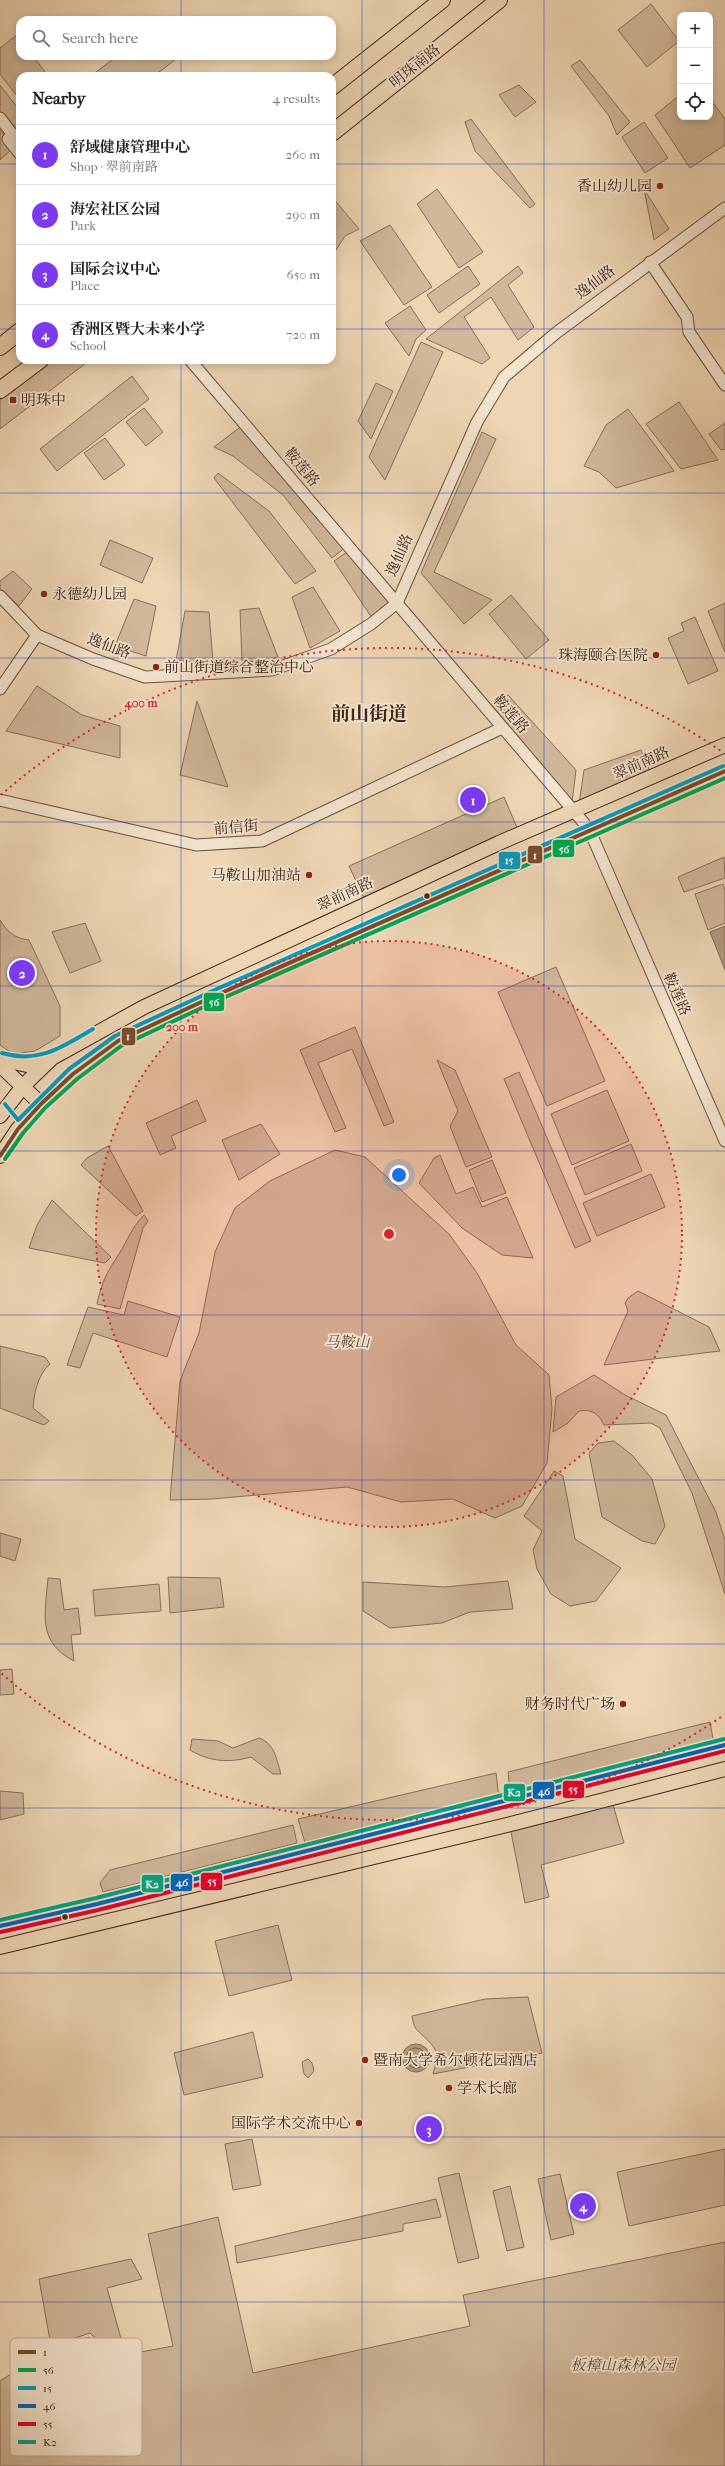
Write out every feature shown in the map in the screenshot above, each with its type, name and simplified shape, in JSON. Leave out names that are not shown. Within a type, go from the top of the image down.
[{"type":"highway","points":[[336,84],[442,0]]},
{"type":"highway","name":"明珠南路","points":[[336,130],[499,0]]},
{"type":"highway","points":[[0,347],[16,334]]},
{"type":"highway","points":[[0,390],[35,364]]},
{"type":"main road","name":"翠前南路","points":[[1,1112],[24,1085],[52,1058],[144,1007],[301,933],[499,843],[725,745]]},
{"type":"main road","points":[[0,1156],[18,1129],[41,1104],[73,1074],[118,1041],[212,997],[589,829],[725,771]]},
{"type":"main road","points":[[0,1059],[27,1065],[52,1058]]},
{"type":"main road","points":[[0,1065],[24,1085],[41,1104]]},
{"type":"main road","points":[[1,1112],[18,1129]]},
{"type":"main road","points":[[0,1926],[97,1904],[725,1745]]},
{"type":"main road","points":[[0,1947],[507,1825],[725,1769]]},
{"type":"street","points":[[0,118],[16,139]]},
{"type":"street","points":[[0,129],[16,149]]},
{"type":"street","name":"逸仙路","points":[[0,596],[38,635],[93,659],[145,677],[272,670],[331,649],[371,624],[397,603],[477,422],[504,378],[556,333],[725,208]]},
{"type":"street","points":[[650,262],[688,317],[689,332],[725,385]]},
{"type":"street","name":"鞍莲路","points":[[193,364],[589,829],[723,1129],[725,1141]]},
{"type":"street","points":[[0,689],[38,635]]},
{"type":"street","name":"前信街","points":[[0,800],[196,845],[262,841],[502,728]]},
{"type":"green space","points":[[651,4],[677,38],[677,43],[647,67],[618,30]]},
{"type":"green space","points":[[16,36],[16,60],[36,60],[45,72],[16,72],[16,95],[0,74],[0,48]]},
{"type":"green space","points":[[112,60],[175,60],[159,72],[96,72]]},
{"type":"green space","points":[[580,60],[630,122],[617,135],[609,116],[571,66]]},
{"type":"green space","points":[[0,85],[16,106],[16,134],[0,113]]},
{"type":"green space","points":[[519,85],[536,102],[515,117],[499,95]]},
{"type":"green space","points":[[677,97],[677,120],[713,120],[713,103],[725,119],[725,145],[690,168],[655,115]]},
{"type":"green space","points":[[471,119],[535,204],[530,208],[475,151],[465,122]]},
{"type":"green space","points":[[644,122],[668,158],[645,173],[622,137]]},
{"type":"green space","points":[[0,130],[14,147],[0,160]]},
{"type":"green space","points":[[437,189],[483,252],[459,268],[417,204]]},
{"type":"green space","points":[[644,189],[669,229],[654,240]]},
{"type":"green space","points":[[336,202],[359,229],[345,236],[336,250]]},
{"type":"green space","points":[[390,225],[432,287],[404,305],[360,241]]},
{"type":"green space","points":[[468,266],[480,284],[439,313],[427,295]]},
{"type":"green space","points":[[518,266],[523,273],[508,285],[534,327],[518,340],[491,297],[464,317],[490,358],[482,364],[426,339]]},
{"type":"green space","points":[[410,306],[426,330],[416,339],[409,356],[385,323]]},
{"type":"green space","points":[[421,342],[443,352],[385,480],[369,457]]},
{"type":"green space","points":[[47,364],[85,364],[0,429],[0,400]]},
{"type":"green space","points":[[132,376],[149,399],[57,471],[40,449]]},
{"type":"green space","points":[[376,383],[393,391],[371,439],[358,421]]},
{"type":"green space","points":[[679,402],[718,460],[681,469],[646,424]]},
{"type":"green space","points":[[144,408],[163,432],[146,446],[126,422]]},
{"type":"green space","points":[[628,409],[674,471],[616,488],[599,472],[584,466],[606,425]]},
{"type":"green space","points":[[725,423],[725,449],[721,450],[709,434]]},
{"type":"green space","points":[[243,425],[346,547],[332,558],[283,495],[233,456],[214,447]]},
{"type":"green space","points":[[482,432],[496,439],[434,572],[492,600],[464,624],[421,573]]},
{"type":"green space","points":[[105,438],[125,465],[104,480],[84,453]]},
{"type":"green space","points":[[218,473],[269,511],[316,571],[295,584],[214,478]]},
{"type":"green space","points":[[110,540],[153,558],[142,583],[100,565]]},
{"type":"green space","points":[[350,550],[395,603],[374,621],[334,561]]},
{"type":"green space","points":[[13,571],[32,589],[19,606],[0,589],[0,581]]},
{"type":"green space","points":[[313,587],[340,631],[310,648],[292,597]]},
{"type":"green space","points":[[511,595],[549,640],[526,659],[489,614]]},
{"type":"green space","points":[[134,599],[156,606],[146,656],[115,646]]},
{"type":"green space","points":[[725,603],[725,652],[708,611]]},
{"type":"green space","points":[[259,608],[278,657],[262,662],[242,661],[240,610]]},
{"type":"green space","points":[[185,611],[209,612],[213,662],[176,661]]},
{"type":"green space","points":[[695,617],[718,671],[688,684],[668,638],[684,631],[681,623]]},
{"type":"green space","points":[[37,686],[82,715],[120,726],[120,758],[6,731]]},
{"type":"green space","points":[[508,695],[576,770],[572,803],[490,709]]},
{"type":"green space","points":[[197,701],[228,787],[180,775]]},
{"type":"green space","points":[[641,750],[651,774],[579,804],[584,770]]},
{"type":"green space","points":[[504,797],[518,830],[364,898],[349,866]]},
{"type":"green space","points":[[724,857],[725,878],[684,892],[678,877]]},
{"type":"green space","points":[[723,884],[725,890],[725,923],[708,930],[695,894]]},
{"type":"green space","points":[[0,920],[12,934],[29,940],[60,1006],[60,1036],[35,1051],[13,1054],[0,1045]]},
{"type":"green space","points":[[85,923],[101,961],[70,973],[52,932]]},
{"type":"green space","points":[[556,967],[605,1081],[547,1106],[498,992]]},
{"type":"green space","points":[[355,1027],[394,1122],[384,1126],[352,1049],[318,1063],[346,1128],[335,1132],[300,1050]]},
{"type":"green space","points":[[437,1060],[455,1070],[492,1157],[466,1167],[450,1126],[458,1111]]},
{"type":"green space","points":[[519,1072],[591,1241],[575,1248],[504,1079]]},
{"type":"green space","points":[[607,1090],[629,1141],[572,1165],[551,1114]]},
{"type":"green space","points":[[197,1100],[206,1121],[171,1136],[176,1148],[160,1155],[146,1123]]},
{"type":"green space","points":[[261,1124],[280,1154],[239,1180],[222,1140]]},
{"type":"green space","points":[[631,1144],[642,1171],[585,1195],[574,1168]]},
{"type":"green space","points":[[108,1146],[143,1211],[136,1216],[81,1165],[87,1158]]},
{"type":"green space","name":"马鞍山","points":[[335,1150],[365,1157],[449,1234],[477,1273],[516,1345],[549,1375],[552,1409],[547,1463],[522,1506],[495,1518],[453,1499],[401,1502],[347,1487],[212,1499],[170,1500],[180,1381],[199,1333],[215,1252],[235,1208],[270,1181]]},
{"type":"green space","points":[[440,1155],[456,1194],[473,1187],[482,1207],[507,1197],[533,1258],[502,1255],[462,1228],[419,1183],[434,1158]]},
{"type":"green space","points":[[492,1160],[506,1193],[482,1202],[469,1170]]},
{"type":"green space","points":[[651,1174],[665,1207],[597,1236],[583,1203]]},
{"type":"green space","points":[[52,1200],[111,1257],[105,1263],[29,1248],[37,1225]]},
{"type":"green space","points":[[144,1215],[148,1221],[143,1228],[120,1309],[97,1304],[108,1272],[139,1220]]},
{"type":"green space","points":[[638,1291],[709,1327],[720,1351],[604,1365],[628,1311],[625,1303],[628,1298]]},
{"type":"green space","points":[[128,1301],[180,1317],[167,1357],[93,1333],[80,1368],[67,1365],[88,1307],[124,1315]]},
{"type":"green space","points":[[0,1346],[45,1357],[50,1364],[42,1373],[40,1378],[33,1408],[49,1421],[44,1425],[0,1408]]},
{"type":"green space","points":[[594,1375],[625,1395],[666,1415],[716,1512],[725,1540],[725,1594],[692,1493],[660,1428],[651,1423],[604,1425],[599,1417],[591,1411],[579,1411],[568,1423],[553,1432],[556,1397]]},
{"type":"green space","points":[[614,1441],[632,1455],[652,1479],[665,1526],[655,1544],[642,1541],[602,1517],[589,1453],[598,1443]]},
{"type":"green space","points":[[554,1471],[563,1476],[575,1539],[621,1568],[596,1601],[570,1606],[551,1594],[537,1569],[533,1550],[542,1531],[524,1516]]},
{"type":"green space","points":[[0,1533],[21,1539],[15,1561],[0,1556]]},
{"type":"green space","points":[[168,1577],[220,1578],[224,1607],[170,1613]]},
{"type":"green space","points":[[48,1578],[60,1579],[64,1610],[78,1608],[81,1634],[71,1635],[74,1661],[62,1653],[54,1645],[49,1636],[45,1615]]},
{"type":"green space","points":[[508,1581],[513,1609],[470,1612],[442,1623],[390,1628],[363,1611],[363,1582],[445,1587]]},
{"type":"green space","points":[[159,1584],[161,1611],[95,1616],[93,1590]]},
{"type":"green space","points":[[12,1669],[14,1694],[0,1695],[0,1670]]},
{"type":"green space","points":[[710,1722],[714,1744],[510,1792],[508,1772]]},
{"type":"green space","points":[[259,1738],[272,1748],[281,1774],[273,1774],[251,1757],[227,1761],[205,1757],[190,1750],[192,1739],[218,1741],[233,1748]]},
{"type":"green space","points":[[496,1773],[499,1798],[306,1846],[298,1819]]},
{"type":"green space","points":[[0,1791],[23,1793],[24,1814],[0,1820]]},
{"type":"green space","points":[[612,1801],[624,1843],[541,1865],[549,1897],[525,1903],[510,1827]]},
{"type":"green space","points":[[293,1825],[297,1843],[103,1892],[100,1883],[110,1870]]},
{"type":"green space","points":[[278,1925],[292,1980],[229,1996],[215,1941]]},
{"type":"green space","points":[[528,1997],[542,2053],[433,2074],[436,2059],[435,2050],[433,2045],[417,2030],[412,2016],[485,1999]]},
{"type":"green space","points":[[253,2032],[263,2077],[184,2095],[174,2053]]},
{"type":"green space","points":[[308,2059],[312,2063],[314,2071],[308,2078],[304,2074],[302,2062]]},
{"type":"green space","points":[[252,2139],[261,2185],[233,2190],[225,2144]]},
{"type":"green space","points":[[725,2149],[725,2205],[629,2226],[617,2172]]},
{"type":"green space","points":[[459,2173],[479,2258],[458,2263],[438,2178]]},
{"type":"green space","points":[[560,2174],[574,2234],[551,2240],[538,2179]]},
{"type":"green space","points":[[510,2186],[524,2247],[507,2251],[493,2191]]},
{"type":"green space","points":[[436,2199],[441,2217],[403,2224],[403,2231],[237,2263],[235,2246]]},
{"type":"green space","name":"板樟山森林公园","points":[[218,2217],[253,2373],[470,2326],[463,2295],[725,2242],[725,2466],[0,2466],[0,2381],[10,2375],[10,2456],[142,2456],[142,2352],[173,2346],[148,2234]]},
{"type":"green space","points":[[131,2259],[142,2279],[107,2288],[121,2338],[95,2338],[90,2333],[75,2338],[50,2338],[39,2279]]},
{"type":"water","points":[[725,926],[725,970],[710,932]]},
{"type":"water","points":[[416,2044],[426,2048],[430,2058],[426,2068],[416,2072],[406,2068],[402,2058],[406,2048]]},
{"type":"transit line","name":"15","points":[[5,1104],[18,1120],[69,1069],[115,1036],[210,992],[723,766]]},
{"type":"transit line","name":"1","points":[[0,1156],[18,1129],[41,1104],[73,1074],[118,1041],[212,997],[725,771]]},
{"type":"transit line","name":"56","points":[[5,1159],[23,1133],[45,1108],[77,1079],[121,1046],[214,1002],[725,778]]},
{"type":"transit line","name":"15","points":[[2,1053],[15,1056],[39,1055],[50,1052],[71,1042],[93,1029]]},
{"type":"transit line","name":"K2","points":[[0,1920],[96,1898],[724,1739]]},
{"type":"transit line","name":"46","points":[[0,1926],[97,1904],[725,1745]]},
{"type":"transit line","name":"55","points":[[1,1932],[98,1910],[725,1751]]},
{"type":"place","name":"香山幼儿园","points":[[660,186]]},
{"type":"place","name":"明珠中","points":[[13,400]]},
{"type":"place","name":"永德幼儿园","points":[[44,594]]},
{"type":"place","name":"珠海颐合医院","points":[[656,655]]},
{"type":"place","name":"前山街道综合整治中心","points":[[156,667]]},
{"type":"place","name":"舒域健康管理中心","points":[[473,800]]},
{"type":"place","name":"马鞍山加油站","points":[[309,875]]},
{"type":"place","name":"海宏社区公园","points":[[22,973]]},
{"type":"place","name":"财务时代广场","points":[[623,1704]]},
{"type":"place","name":"暨南大学希尔顿花园酒店","points":[[365,2060]]},
{"type":"place","name":"学术长廊","points":[[449,2088]]},
{"type":"place","name":"国际学术交流中心","points":[[359,2123]]},
{"type":"place","name":"国际会议中心","points":[[429,2129]]},
{"type":"place","name":"香洲区暨大未来小学","points":[[583,2206]]},
{"type":"district","name":"前山街道","points":[[369,714]]}]
